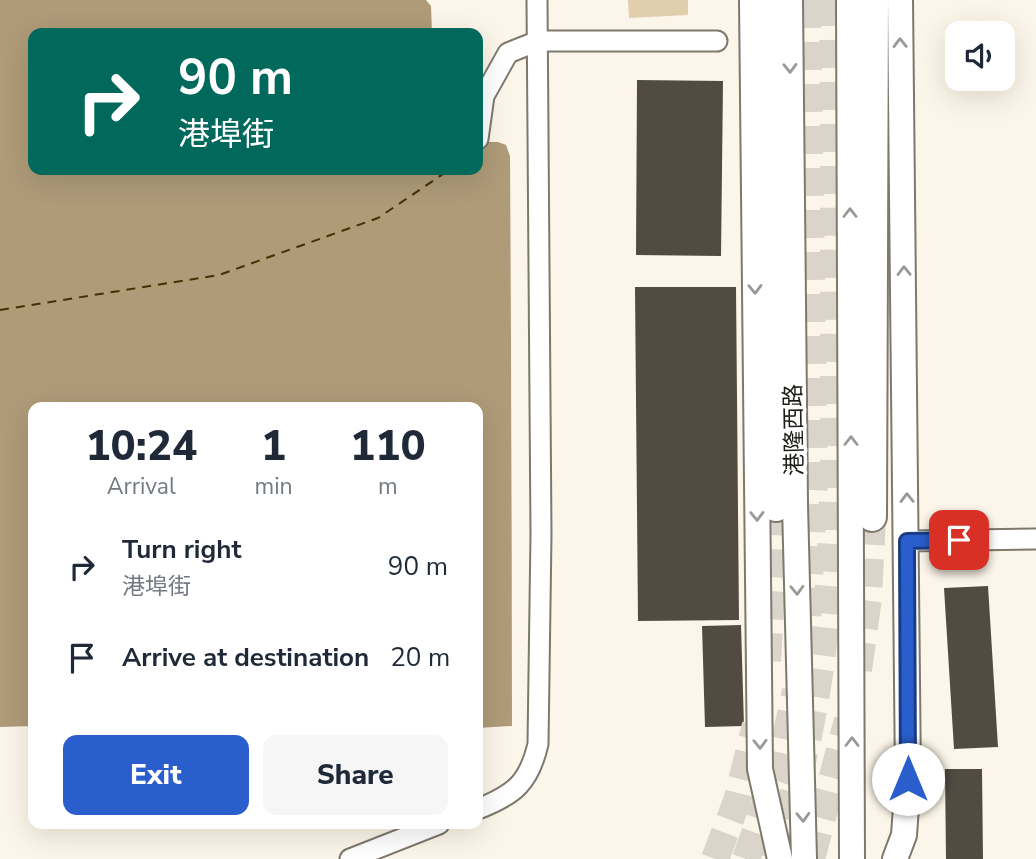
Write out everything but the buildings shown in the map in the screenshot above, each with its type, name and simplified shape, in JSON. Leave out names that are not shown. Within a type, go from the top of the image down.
[{"type":"highway","points":[[768,0],[776,507]]},
{"type":"highway","points":[[872,517],[874,0]]},
{"type":"main road","points":[[752,0],[760,769],[780,859]]},
{"type":"main road","name":"港隆西路","points":[[790,0],[795,505],[804,859]]},
{"type":"main road","points":[[849,0],[852,859]]},
{"type":"main road","points":[[895,859],[904,835],[908,779],[900,0]]},
{"type":"street","points":[[483,806],[519,787],[533,768],[538,744],[537,0]]},
{"type":"street","points":[[483,103],[484,96],[508,53],[538,41],[717,41]]},
{"type":"street","points":[[907,541],[1036,539]]},
{"type":"street","points":[[350,859],[426,829]]},
{"type":"shaded area","points":[[0,0],[426,0],[431,6],[432,28],[28,28],[28,175],[483,175],[483,142],[506,145],[511,159],[512,726],[483,728],[483,402],[28,402],[28,726],[0,727]]},
{"type":"shaded area","points":[[628,0],[688,0],[688,15],[629,18]]},
{"type":"pier","points":[[510,152],[513,152],[514,159],[517,720],[513,720]]},
{"type":"ferry route","points":[[0,310],[219,275],[378,218],[442,175]]},
{"type":"tunnel","points":[[807,0],[814,480],[807,620]]},
{"type":"tunnel","points":[[772,859],[793,796],[808,733],[820,670],[827,607],[834,479],[833,0]]},
{"type":"tunnel","points":[[767,661],[776,507]]},
{"type":"tunnel","points":[[858,670],[868,598],[872,517]]},
{"type":"tunnel","points":[[746,859],[781,761],[796,691]]},
{"type":"tunnel","points":[[811,859],[848,720]]},
{"type":"tunnel","points":[[715,859],[737,801],[756,725]]},
{"type":"route","points":[[908,779],[907,541],[959,540]]}]
